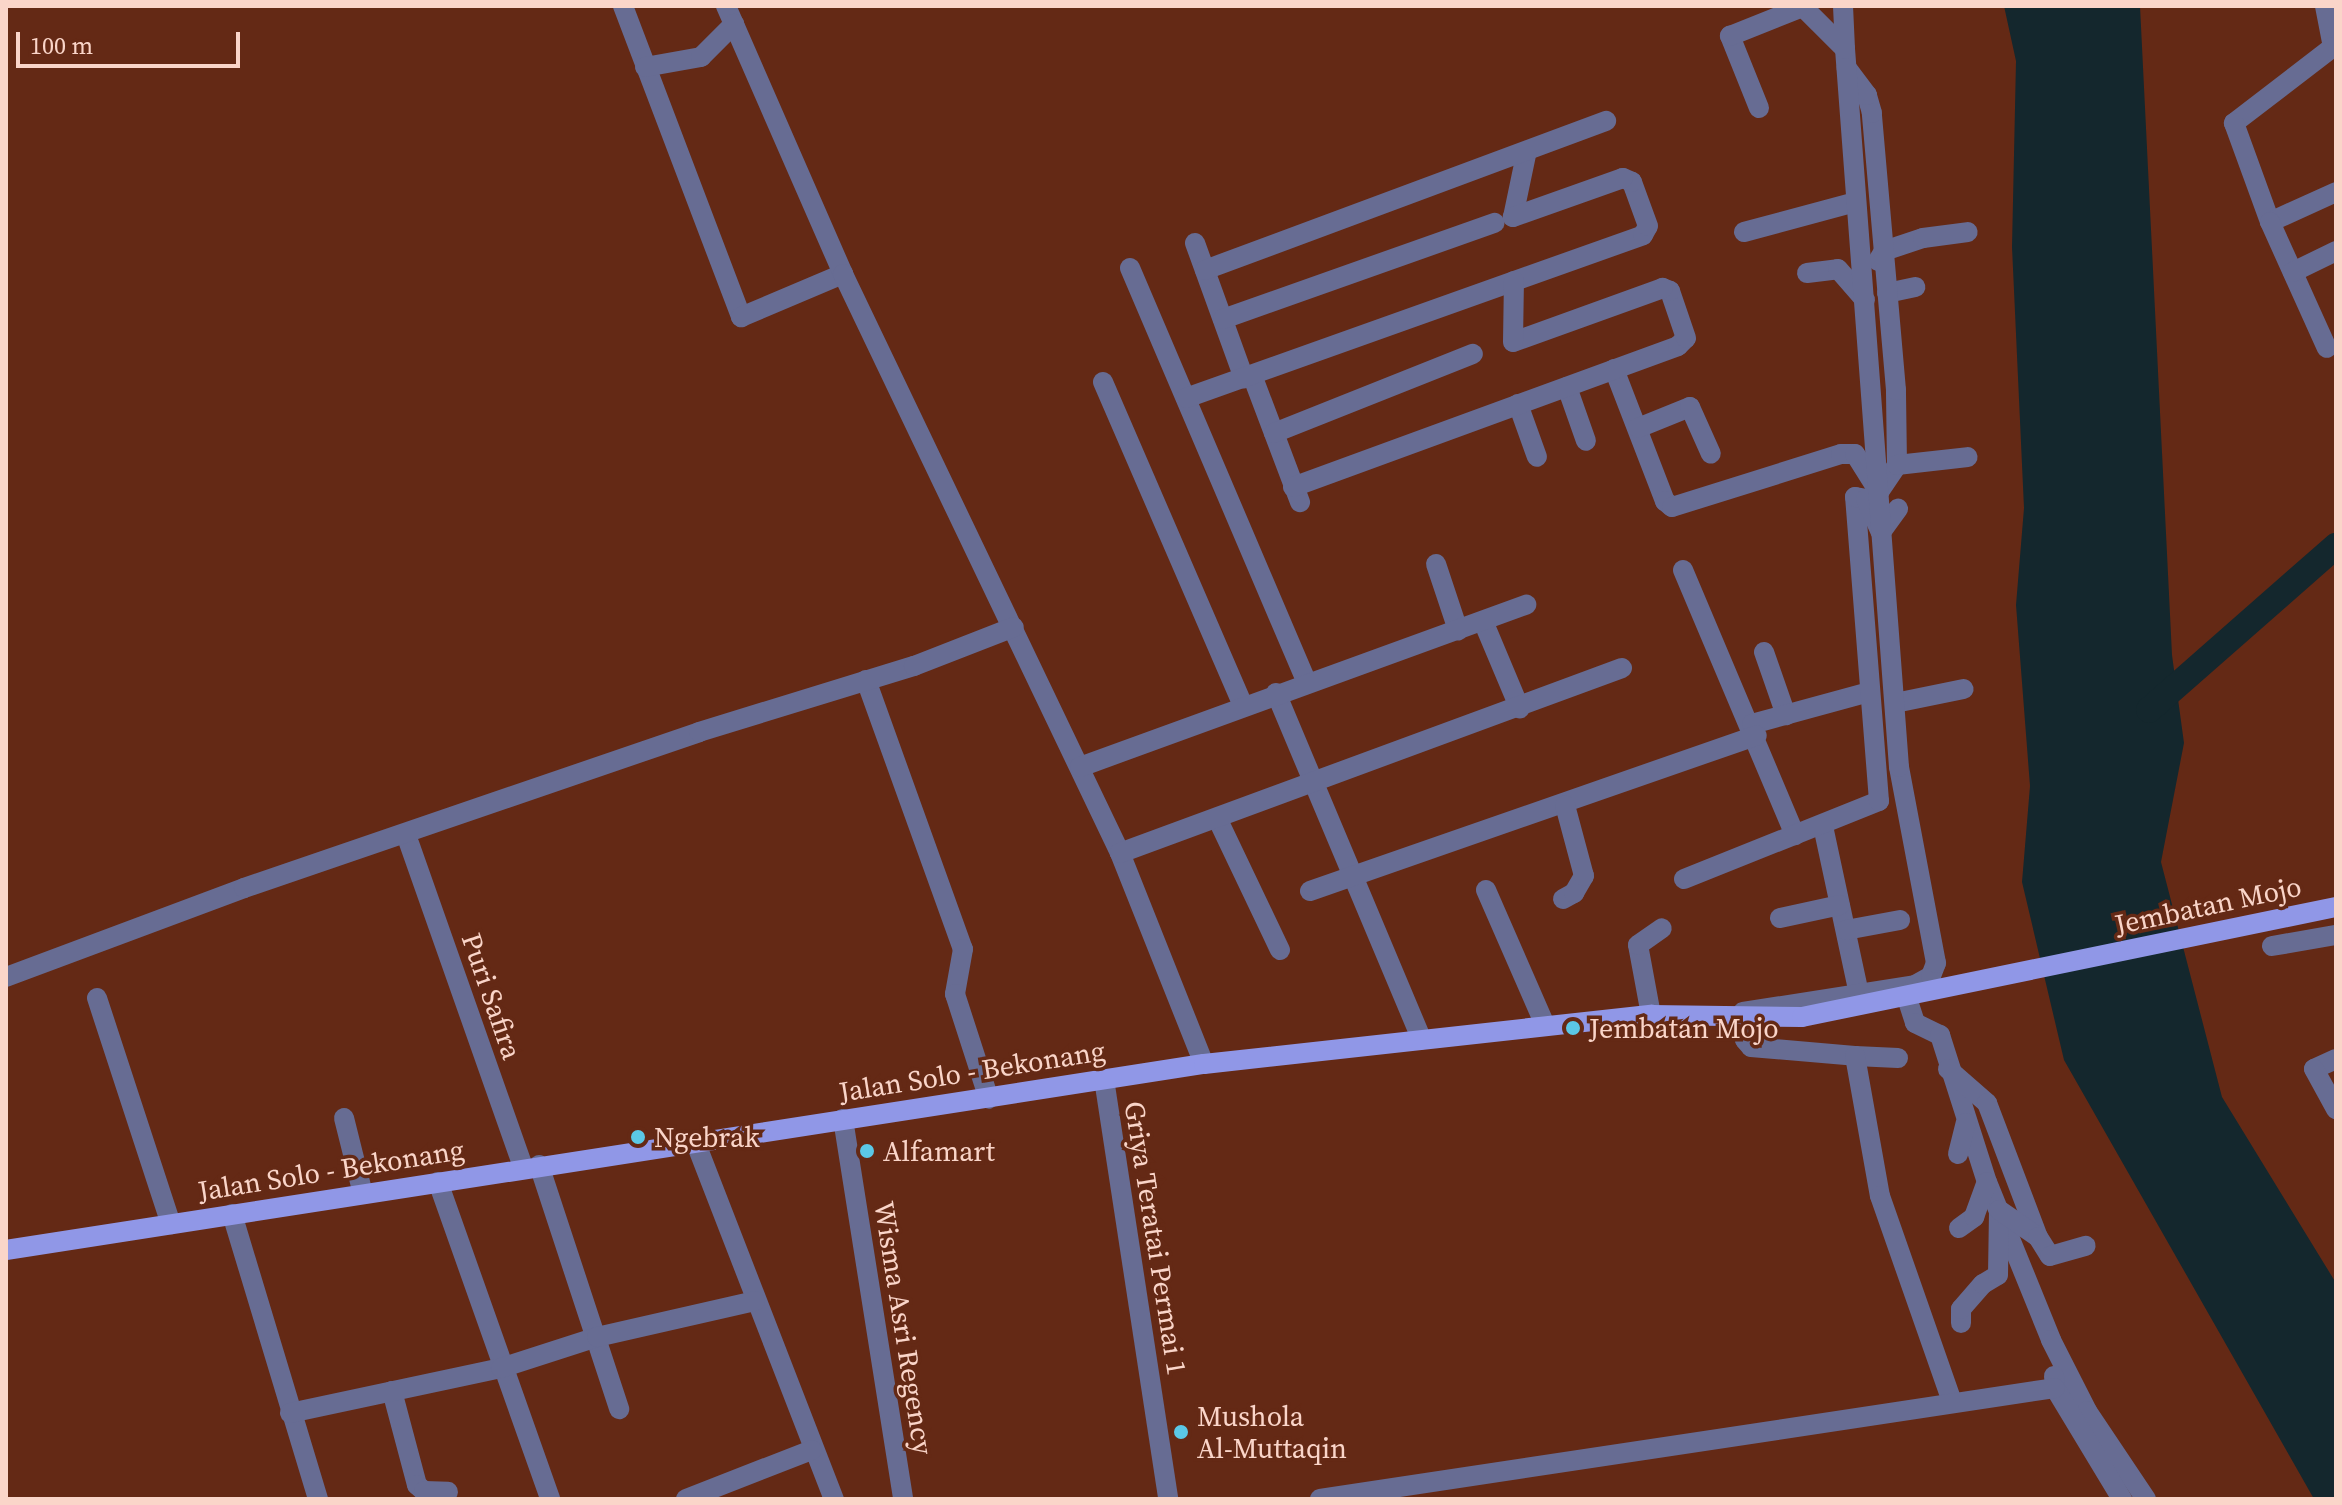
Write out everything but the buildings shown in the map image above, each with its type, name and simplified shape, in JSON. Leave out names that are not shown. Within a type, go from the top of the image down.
[{"type":"main road","name":"Jembatan Mojo","points":[[1951,990],[2336,907]]},
{"type":"main road","name":"Jalan Solo - Bekonang","points":[[6,1250],[531,1166],[1204,1064],[1651,1015],[1802,1017],[1951,990]]},
{"type":"street","points":[[623,6],[741,317],[843,274]]},
{"type":"street","points":[[1725,1017],[1925,981],[1936,963],[1899,767],[1855,202],[1843,6]]},
{"type":"street","points":[[2325,6],[2334,46],[2234,123],[2270,222],[2327,348]]},
{"type":"street","points":[[1759,108],[1730,36],[1806,10],[1829,32],[1846,58],[1867,95],[1872,113],[1897,465],[1879,492]]},
{"type":"street","points":[[645,67],[701,57],[730,15]]},
{"type":"street","points":[[730,15],[843,274],[1120,853],[1204,1064]]},
{"type":"street","points":[[1205,270],[1526,155],[1606,121]]},
{"type":"street","points":[[1186,398],[1643,235],[1648,226],[1632,182],[1623,178],[1513,217],[1526,155]]},
{"type":"street","points":[[2270,222],[2336,192]]},
{"type":"street","points":[[1744,232],[1855,202]]},
{"type":"street","points":[[1223,319],[1494,223]]},
{"type":"street","points":[[1884,251],[1968,232]]},
{"type":"street","points":[[1195,243],[1223,319],[1274,433],[1297,495],[1518,404],[1678,346],[1686,338],[1667,289],[1513,342],[1514,281]]},
{"type":"street","points":[[1864,292],[1884,251]]},
{"type":"street","points":[[2293,272],[2336,251]]},
{"type":"street","points":[[1130,268],[1307,682]]},
{"type":"street","points":[[1807,273],[1838,269],[1864,292]]},
{"type":"street","points":[[1887,293],[1915,287]]},
{"type":"street","points":[[1274,433],[1473,354]]},
{"type":"street","points":[[1614,369],[1665,501],[1672,507],[1841,454],[1855,454],[1879,492]]},
{"type":"street","points":[[1103,382],[1243,705]]},
{"type":"street","points":[[1567,387],[1586,441]]},
{"type":"street","points":[[1518,404],[1537,457]]},
{"type":"street","points":[[1638,428],[1690,407],[1711,454]]},
{"type":"street","points":[[1897,465],[1968,457]]},
{"type":"street","points":[[1684,879],[1823,826],[1879,801],[1856,496],[1866,499],[1881,532]]},
{"type":"street","points":[[1881,532],[1898,509]]},
{"type":"street","points":[[1436,564],[1458,630]]},
{"type":"street","points":[[1683,570],[1754,730],[1795,835]]},
{"type":"street","points":[[1080,767],[1276,693],[1526,605]]},
{"type":"street","points":[[1483,621],[1520,709]]},
{"type":"street","points":[[6,977],[257,883],[866,680],[1014,627]]},
{"type":"street","points":[[1764,652],[1786,715]]},
{"type":"street","points":[[1120,853],[1312,786],[1622,668]]},
{"type":"street","points":[[866,680],[963,949],[955,994],[989,1099]]},
{"type":"street","points":[[1895,703],[1964,689]]},
{"type":"street","points":[[1310,891],[1565,805],[1786,715],[1869,692]]},
{"type":"street","points":[[1276,693],[1312,786],[1422,1040]]},
{"type":"street","points":[[1563,899],[1574,893],[1584,876],[1565,805]]},
{"type":"street","points":[[1218,820],[1280,950]]},
{"type":"street","points":[[1823,826],[1859,994]]},
{"type":"street","name":"Puri Safira","points":[[409,843],[597,1337],[619,1409]]},
{"type":"street","points":[[1486,890],[1545,1025]]},
{"type":"street","points":[[1780,918],[1840,905]]},
{"type":"street","points":[[1846,930],[1900,920]]},
{"type":"street","points":[[1651,1015],[1638,945],[1662,928]]},
{"type":"street","points":[[2272,946],[2336,935]]},
{"type":"street","points":[[97,998],[171,1224]]},
{"type":"street","points":[[1907,998],[1915,1023],[1940,1035],[1948,1069],[1987,1182],[2051,1340],[2087,1411],[2146,1499]]},
{"type":"street","points":[[1748,1017],[1745,1040],[1751,1047],[1898,1058]]},
{"type":"street","points":[[1855,1056],[1880,1196],[1952,1402]]},
{"type":"street","points":[[2336,1059],[2314,1069],[2336,1109]]},
{"type":"street","points":[[1948,1069],[1987,1103],[2038,1237],[2050,1256],[2086,1246]]},
{"type":"street","name":"Griya Teratai Permai 1","points":[[1104,1079],[1168,1499]]},
{"type":"street","points":[[344,1118],[363,1194]]},
{"type":"street","name":"Wisma Asri Regency","points":[[843,1119],[903,1499]]},
{"type":"street","points":[[1958,1154],[1966,1123]]},
{"type":"street","points":[[695,1141],[812,1450],[834,1499]]},
{"type":"street","points":[[438,1182],[501,1368],[550,1499]]},
{"type":"street","points":[[1959,1228],[1974,1217],[1987,1182]]},
{"type":"street","points":[[1999,1210],[2038,1237]]},
{"type":"street","points":[[1961,1323],[1961,1309],[1983,1284],[1998,1275],[1999,1210]]},
{"type":"street","points":[[232,1214],[318,1499]]},
{"type":"street","points":[[290,1413],[501,1368],[597,1337],[755,1301]]},
{"type":"street","points":[[2051,1340],[2055,1388],[2122,1499]]},
{"type":"street","points":[[1320,1499],[2055,1388]]},
{"type":"street","points":[[392,1391],[417,1485],[429,1492],[448,1492]]},
{"type":"street","points":[[686,1499],[812,1450]]},
{"type":"water","points":[[2004,6],[2140,6],[2172,655],[2184,743],[2161,862],[2222,1097],[2336,1283],[2336,1499],[2314,1499],[2064,1060],[2022,882],[2030,786],[2016,605],[2024,508],[2012,247],[2016,61]]},
{"type":"waterway","points":[[2149,710],[2336,546]]},
{"type":"place","name":"Jembatan Mojo","points":[[1573,1028]]},
{"type":"place","name":"Ngebrak","points":[[638,1137]]},
{"type":"place","name":"Alfamart","points":[[867,1151]]},
{"type":"place","name":"Mushola Al-Muttaqin","points":[[1181,1432]]}]
